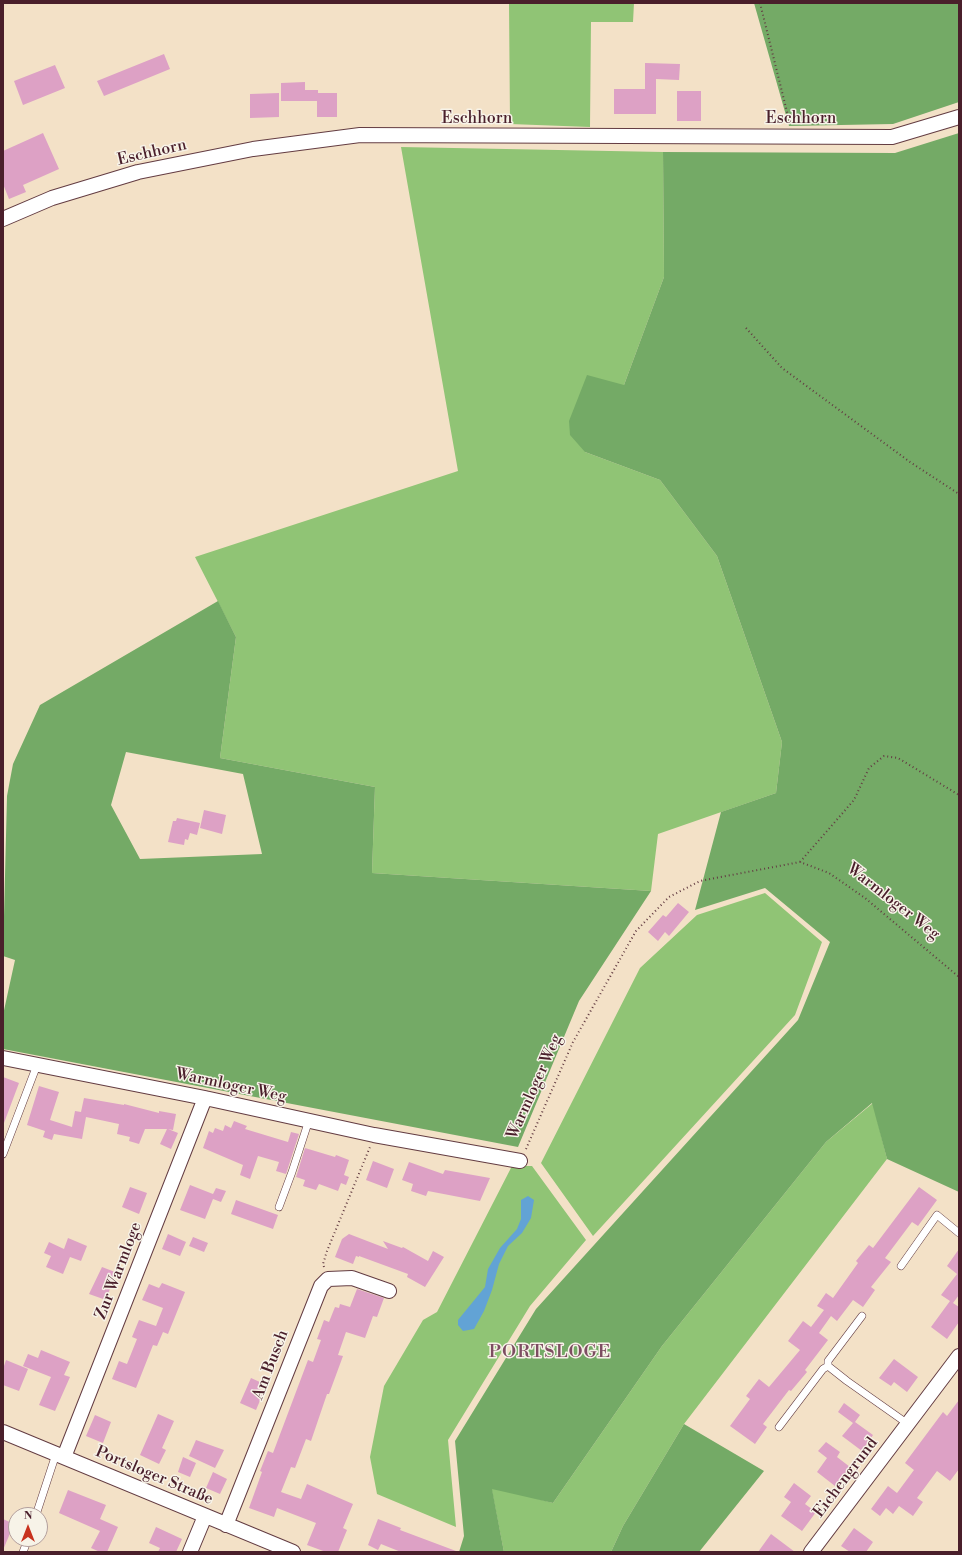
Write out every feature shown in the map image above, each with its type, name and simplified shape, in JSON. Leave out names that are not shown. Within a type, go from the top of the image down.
[{"type":"street","name":"Eschhorn","points":[[3,219],[52,198],[138,172],[253,149],[360,135],[892,137],[959,117]]},
{"type":"street","name":"Warmloger Weg","points":[[3,1058],[206,1098],[374,1135],[520,1161]]},
{"type":"street","name":"Zur Warmloge","points":[[60,1456],[206,1098]]},
{"type":"street","points":[[328,1279],[352,1278],[389,1291]]},
{"type":"street","name":"Am Busch","points":[[226,1525],[321,1286],[328,1279]]},
{"type":"street","name":"Eichengrund","points":[[811,1552],[959,1356]]},
{"type":"street","name":"Portsloger Straße","points":[[3,1432],[292,1552]]},
{"type":"street","points":[[190,1552],[205,1516]]},
{"type":"lane","points":[[3,1154],[37,1065]]},
{"type":"lane","points":[[279,1207],[309,1120]]},
{"type":"lane","points":[[901,1266],[937,1215],[959,1233]]},
{"type":"lane","points":[[828,1366],[828,1361],[862,1316]]},
{"type":"lane","points":[[828,1366],[847,1382],[908,1424]]},
{"type":"lane","points":[[779,1427],[823,1369],[828,1366]]},
{"type":"lane","points":[[39,1507],[60,1456]]},
{"type":"path","points":[[760,3],[793,136]]},
{"type":"path","points":[[746,328],[782,368],[910,462],[959,494]]},
{"type":"path","points":[[800,862],[854,800],[869,768],[884,756],[898,758],[959,795]]},
{"type":"path","name":"Warmloger Weg","points":[[520,1161],[573,1042],[636,931],[670,897],[700,882],[800,862],[829,873],[865,898],[959,977]]},
{"type":"path","points":[[328,1279],[323,1264],[374,1135]]},
{"type":"green space","points":[[509,3],[634,3],[633,22],[591,22],[590,127],[510,124]]},
{"type":"green space","points":[[754,3],[959,3],[959,102],[893,124],[789,126]]},
{"type":"green space","points":[[959,133],[959,1192],[887,1159],[872,1103],[826,1142],[662,1346],[553,1503],[492,1489],[504,1552],[459,1552],[464,1536],[455,1441],[536,1309],[798,1020],[830,942],[765,888],[695,910],[721,812],[776,793],[782,742],[717,556],[660,480],[585,452],[570,435],[569,421],[587,375],[624,385],[664,277],[663,152],[895,153]]},
{"type":"green space","points":[[401,147],[663,152],[664,277],[624,385],[585,452],[660,480],[717,556],[782,742],[776,793],[658,834],[651,891],[372,873],[375,787],[220,758],[236,637],[195,557],[458,471]]},
{"type":"green space","points":[[218,601],[236,637],[220,758],[375,787],[372,873],[651,891],[579,1001],[518,1147],[3,1049],[3,1015],[15,960],[3,956],[7,796],[13,764],[40,705]],"holes":[[[126,752],[243,774],[262,854],[140,859],[111,805]]]},
{"type":"green space","points":[[765,893],[822,942],[795,1015],[593,1236],[541,1163],[640,968],[697,915]]},
{"type":"green space","points":[[873,1103],[887,1159],[684,1424],[623,1526],[611,1552],[504,1552],[491,1486],[553,1503],[662,1346],[826,1142]]},
{"type":"green space","points":[[512,1166],[532,1166],[586,1240],[530,1306],[448,1440],[456,1527],[377,1494],[370,1457],[384,1386],[423,1320],[437,1312]]},
{"type":"green space","points":[[684,1424],[764,1471],[699,1552],[611,1552],[623,1526]]},
{"type":"water","points":[[528,1196],[534,1200],[531,1218],[522,1233],[508,1246],[499,1264],[492,1290],[484,1311],[474,1329],[463,1331],[458,1325],[458,1320],[485,1287],[488,1269],[500,1248],[517,1229],[521,1219],[521,1200]]},
{"type":"building","points":[[164,54],[170,69],[104,96],[97,81]]},
{"type":"building","points":[[645,63],[680,64],[679,80],[656,79],[656,114],[614,114],[614,89],[645,89]]},
{"type":"building","points":[[55,65],[65,88],[23,105],[14,81]]},
{"type":"building","points":[[305,82],[305,90],[318,90],[318,93],[337,93],[337,117],[317,117],[317,101],[281,101],[281,83]]},
{"type":"building","points":[[677,91],[701,91],[701,121],[677,121]]},
{"type":"building","points":[[279,93],[279,117],[250,118],[250,94]]},
{"type":"building","points":[[43,133],[59,169],[23,185],[26,192],[9,199],[3,184],[3,151]]},
{"type":"building","points":[[204,810],[226,815],[222,834],[200,828]]},
{"type":"building","points":[[177,818],[200,823],[197,835],[190,833],[188,840],[185,839],[184,845],[168,842],[173,821],[176,821]]},
{"type":"building","points":[[678,903],[689,912],[669,936],[665,932],[658,941],[648,932],[663,915],[666,917]]},
{"type":"building","points":[[3,1077],[19,1083],[4,1123],[3,1122]]},
{"type":"building","points":[[39,1086],[59,1092],[50,1120],[72,1127],[75,1111],[81,1112],[84,1098],[124,1104],[159,1113],[159,1111],[176,1114],[173,1130],[168,1129],[178,1133],[171,1149],[160,1144],[167,1129],[145,1129],[139,1144],[129,1141],[130,1137],[117,1134],[119,1124],[86,1117],[82,1139],[54,1134],[52,1140],[43,1137],[45,1131],[27,1125]]},
{"type":"building","points":[[234,1121],[247,1126],[245,1129],[288,1142],[291,1132],[299,1134],[286,1174],[276,1171],[279,1162],[258,1156],[250,1179],[240,1175],[243,1165],[203,1148],[209,1131],[213,1133],[215,1128],[223,1131],[225,1125],[231,1128]]},
{"type":"building","points":[[305,1148],[335,1157],[336,1155],[349,1160],[344,1175],[349,1177],[346,1185],[341,1183],[338,1191],[319,1184],[316,1190],[303,1186],[305,1180],[296,1177]]},
{"type":"building","points":[[373,1161],[394,1169],[387,1188],[366,1180]]},
{"type":"building","points":[[409,1162],[443,1174],[445,1170],[490,1178],[480,1201],[428,1191],[426,1196],[411,1191],[413,1184],[402,1180]]},
{"type":"building","points":[[190,1185],[213,1194],[216,1188],[226,1191],[221,1202],[213,1199],[205,1219],[180,1210]]},
{"type":"building","points":[[130,1187],[147,1193],[139,1214],[122,1207]]},
{"type":"building","points":[[919,1187],[937,1200],[918,1226],[912,1222],[885,1258],[891,1262],[871,1287],[875,1290],[863,1307],[853,1300],[837,1321],[831,1316],[819,1333],[828,1340],[805,1370],[807,1372],[791,1391],[789,1390],[763,1424],[767,1427],[755,1444],[730,1426],[750,1399],[746,1396],[759,1379],[769,1387],[800,1350],[788,1341],[803,1321],[811,1327],[824,1310],[817,1306],[826,1293],[833,1298],[858,1263],[856,1261],[869,1245],[873,1248]]},
{"type":"building","points":[[236,1200],[278,1215],[273,1229],[231,1214]]},
{"type":"building","points":[[168,1234],[186,1242],[180,1256],[162,1249]]},
{"type":"building","points":[[349,1234],[388,1249],[383,1241],[402,1248],[403,1247],[428,1261],[433,1251],[444,1257],[425,1287],[407,1277],[408,1274],[359,1256],[356,1256],[353,1264],[335,1257],[342,1239]]},
{"type":"building","points":[[193,1237],[208,1243],[204,1252],[189,1246]]},
{"type":"building","points":[[68,1238],[87,1246],[81,1261],[70,1257],[63,1274],[46,1267],[51,1256],[44,1253],[49,1242],[64,1249]]},
{"type":"building","points":[[959,1249],[959,1295],[953,1303],[959,1307],[959,1322],[947,1339],[931,1327],[950,1301],[941,1295],[957,1274],[947,1266]]},
{"type":"building","points":[[102,1267],[115,1272],[110,1283],[112,1283],[106,1300],[89,1294]]},
{"type":"building","points":[[162,1283],[185,1292],[168,1334],[163,1332],[157,1346],[153,1345],[136,1388],[112,1379],[119,1361],[127,1364],[137,1339],[132,1337],[139,1320],[156,1326],[163,1308],[142,1300],[149,1284],[159,1288]]},
{"type":"building","points":[[357,1289],[384,1298],[377,1317],[373,1316],[365,1338],[346,1332],[338,1355],[343,1356],[329,1394],[327,1394],[311,1441],[306,1439],[295,1468],[291,1467],[281,1492],[301,1499],[307,1484],[353,1504],[343,1528],[347,1530],[338,1552],[326,1552],[307,1545],[316,1523],[277,1508],[274,1517],[249,1508],[262,1472],[260,1471],[268,1451],[273,1453],[308,1360],[313,1362],[321,1340],[317,1339],[324,1320],[329,1322],[335,1307],[339,1308],[340,1304],[350,1307]]},
{"type":"building","points":[[41,1350],[70,1362],[64,1375],[70,1377],[55,1411],[39,1405],[51,1377],[23,1366],[28,1354],[38,1358]]},
{"type":"building","points":[[894,1359],[918,1377],[907,1392],[894,1382],[891,1386],[879,1378]]},
{"type":"building","points":[[6,1360],[28,1369],[19,1391],[3,1385],[3,1369]]},
{"type":"building","points":[[251,1378],[262,1383],[259,1389],[264,1391],[256,1410],[240,1403]]},
{"type":"building","points":[[959,1400],[959,1469],[950,1481],[937,1471],[917,1498],[923,1502],[913,1516],[899,1506],[893,1514],[886,1508],[880,1516],[871,1509],[888,1486],[897,1493],[914,1470],[905,1463],[943,1412],[947,1416]]},
{"type":"building","points":[[844,1403],[860,1415],[855,1422],[873,1435],[862,1451],[842,1436],[853,1423],[838,1412]]},
{"type":"building","points":[[158,1414],[174,1421],[162,1448],[166,1450],[159,1464],[140,1455]]},
{"type":"building","points":[[95,1415],[111,1422],[103,1443],[86,1436]]},
{"type":"building","points":[[196,1440],[224,1450],[215,1468],[189,1456]]},
{"type":"building","points":[[826,1442],[840,1452],[837,1457],[850,1467],[835,1486],[817,1472],[827,1458],[818,1451]]},
{"type":"building","points":[[183,1457],[196,1463],[190,1477],[178,1472]]},
{"type":"building","points":[[213,1472],[227,1479],[220,1494],[206,1488]]},
{"type":"building","points":[[794,1483],[811,1496],[805,1504],[816,1512],[802,1531],[781,1516],[791,1502],[784,1497]]},
{"type":"building","points":[[68,1490],[106,1505],[100,1519],[118,1527],[107,1552],[100,1552],[91,1548],[100,1531],[59,1513]]},
{"type":"building","points":[[3,1519],[8,1521],[8,1538],[3,1550]]},
{"type":"building","points":[[378,1519],[401,1528],[400,1530],[456,1552],[401,1552],[381,1544],[378,1550],[368,1545]]},
{"type":"building","points":[[156,1527],[182,1539],[176,1552],[158,1552],[160,1548],[149,1543]]},
{"type":"building","points":[[854,1528],[873,1542],[866,1552],[850,1552],[841,1546]]},
{"type":"building","points":[[771,1534],[795,1552],[758,1552]]},
{"type":"district","name":"PORTSLOGE","points":[[550,1353]]}]
